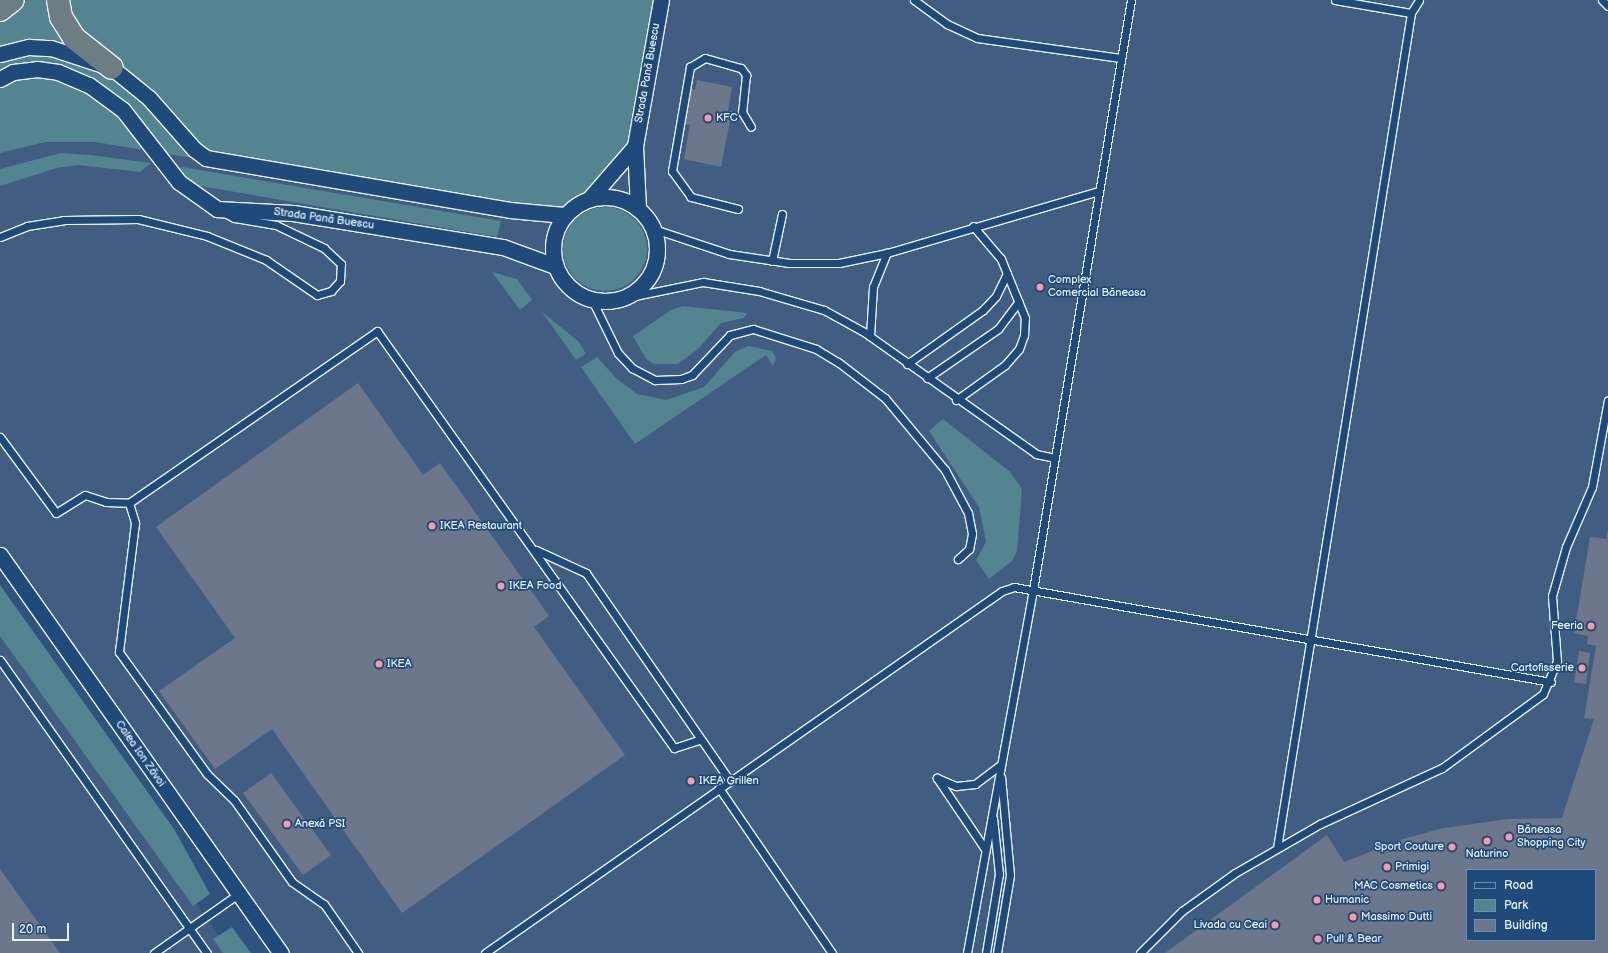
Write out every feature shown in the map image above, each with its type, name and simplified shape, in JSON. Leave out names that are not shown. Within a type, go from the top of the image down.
[{"type":"highway","points":[[0,10],[13,0]]},
{"type":"highway","points":[[58,0],[61,17],[74,38],[112,68]]},
{"type":"street","name":"Strada Pană Buescu","points":[[638,207],[635,146],[661,0]]},
{"type":"street","points":[[0,54],[29,47],[51,48],[112,68],[149,98],[194,149],[206,158],[510,210],[564,215]]},
{"type":"street","points":[[0,79],[13,72],[37,69],[58,72],[89,85],[123,110],[179,182],[217,209]]},
{"type":"street","name":"Strada Pană Buescu","points":[[590,198],[611,178],[635,146]]},
{"type":"street","points":[[590,198],[623,199],[638,207],[654,229],[658,255],[654,268],[640,288],[625,298],[592,300],[570,288],[555,266],[552,242],[564,215],[590,198]]},
{"type":"street","name":"Strada Pană Buescu","points":[[217,209],[293,212],[503,247],[555,266]]},
{"type":"street","name":"Calea Ion Zăvoi","points":[[0,555],[280,953]]},
{"type":"lane","points":[[914,0],[947,24],[977,38],[1121,58]]},
{"type":"lane","points":[[968,953],[1000,765],[1033,590],[1131,0]]},
{"type":"lane","points":[[1335,0],[1411,13]]},
{"type":"lane","points":[[1277,848],[1309,639],[1411,13],[1419,0]]},
{"type":"lane","points":[[1602,0],[1608,6]]},
{"type":"lane","points":[[738,209],[691,197],[672,171],[690,67],[706,58],[741,68],[746,75],[742,112],[751,127]]},
{"type":"lane","points":[[654,229],[710,249],[772,261],[839,263],[887,252],[973,226],[1099,191]]},
{"type":"lane","points":[[0,236],[27,226],[64,220],[138,219],[207,236],[266,260],[317,295],[331,291],[340,281],[341,264],[324,248],[276,225],[234,218],[217,209]]},
{"type":"lane","points":[[772,261],[782,214]]},
{"type":"lane","points":[[956,400],[1005,364],[1019,349],[1025,327],[1018,302],[1007,273],[989,241],[973,226]]},
{"type":"lane","points":[[870,336],[873,287],[887,252]]},
{"type":"lane","points":[[907,364],[983,310],[996,296],[1007,273]]},
{"type":"lane","points":[[625,298],[687,283],[719,283],[824,310],[870,336],[956,400],[1036,454],[1055,458]]},
{"type":"lane","points":[[592,300],[618,353],[632,368],[655,380],[681,379],[692,375],[730,335],[753,329],[816,349],[838,362],[885,398],[945,470],[968,513],[972,534],[969,549],[958,559]]},
{"type":"lane","points":[[927,378],[998,328],[1018,302]]},
{"type":"lane","points":[[0,436],[56,513],[85,495],[106,502],[129,503],[377,331],[674,748],[701,739]]},
{"type":"lane","points":[[1140,953],[1182,911],[1277,848],[1320,824],[1442,768],[1543,694],[1551,682],[1557,661],[1552,596],[1566,547],[1592,487],[1608,400]]},
{"type":"lane","points":[[129,503],[135,523],[119,652],[207,774],[234,800],[292,882],[324,904],[358,953]]},
{"type":"lane","points":[[534,550],[586,573],[730,780]]},
{"type":"lane","points":[[485,953],[1002,591],[1014,587],[1551,682]]},
{"type":"lane","points":[[0,660],[208,953]]},
{"type":"lane","points":[[985,849],[937,778],[956,786],[975,784],[1000,765]]},
{"type":"lane","points":[[997,953],[1010,876],[1000,765]]},
{"type":"lane","points":[[719,788],[832,953]]},
{"type":"lane","points":[[986,953],[999,874],[992,814]]},
{"type":"lane","points":[[154,953],[238,894]]},
{"type":"shaded area","points":[[13,0],[1608,0],[1608,953],[281,953],[0,555],[0,10]]},
{"type":"shaded area","points":[[0,622],[231,953],[0,953]]},
{"type":"green space","points":[[28,0],[661,0],[635,146],[590,198],[564,215],[510,210],[95,142],[45,142],[0,153],[0,11]]},
{"type":"green space","points":[[61,153],[91,155],[151,163],[140,172],[78,165],[57,168],[0,186],[0,169]]},
{"type":"green space","points":[[182,167],[501,221],[497,237],[165,180]]},
{"type":"green space","points":[[605,207],[613,208],[628,214],[640,226],[646,241],[646,257],[640,272],[628,284],[613,290],[605,291],[597,290],[582,284],[570,272],[564,257],[563,249],[564,241],[570,226],[582,214],[597,208]]},
{"type":"green space","points":[[492,272],[517,279],[532,300],[520,310]]},
{"type":"green space","points":[[683,306],[747,313],[744,318],[721,323],[698,349],[678,364],[654,364],[646,359],[633,336],[671,310]]},
{"type":"green space","points":[[542,312],[578,341],[586,354],[576,360]]},
{"type":"green space","points":[[748,346],[772,351],[776,358],[773,366],[766,355],[635,444],[581,367],[597,357],[616,378],[637,394],[666,400],[704,387],[735,352]]},
{"type":"green space","points":[[943,419],[1009,471],[1022,489],[1017,551],[1012,561],[989,579],[976,560],[986,542],[979,507],[929,431]]},
{"type":"green space","points":[[0,585],[174,829],[210,894],[193,906],[0,636]]},
{"type":"green space","points":[[232,927],[251,953],[223,953],[213,939]]},
{"type":"building","name":"KFC","points":[[697,80],[732,87],[728,111],[732,111],[721,167],[684,159],[690,125],[685,124],[691,89],[695,90]]},
{"type":"building","name":"IKEA","points":[[358,383],[423,475],[440,463],[549,616],[534,627],[625,755],[402,913],[272,729],[215,769],[159,691],[235,638],[156,527]]},
{"type":"building","name":"Băneasa Shopping City","points":[[1608,529],[1608,953],[1165,953],[1327,835],[1344,862],[1406,838],[1444,828],[1508,819],[1562,818],[1594,719],[1584,718],[1596,646],[1587,644],[1588,636],[1574,633],[1590,537],[1606,539]]},
{"type":"building","name":"Cartofisserie","points":[[1579,651],[1590,653],[1586,684],[1574,683]]},
{"type":"building","name":"Anexă PSI","points":[[271,773],[331,855],[303,875],[243,793]]},
{"type":"building","points":[[0,869],[60,953],[0,953]]},
{"type":"place","name":"KFC","points":[[708,118]]},
{"type":"place","name":"Complex Comercial Băneasa","points":[[1040,287]]},
{"type":"place","name":"IKEA Restaurant","points":[[432,526]]},
{"type":"place","name":"IKEA Food","points":[[501,586]]},
{"type":"place","name":"Feeria","points":[[1591,626]]},
{"type":"place","name":"IKEA","points":[[379,664]]},
{"type":"place","name":"Cartofisserie","points":[[1582,668]]},
{"type":"place","name":"IKEA Grillen","points":[[691,781]]},
{"type":"place","name":"Anexă PSI","points":[[287,824]]},
{"type":"place","name":"Băneasa Shopping City","points":[[1509,837]]},
{"type":"place","name":"Naturino","points":[[1487,841]]},
{"type":"place","name":"Sport Couture","points":[[1452,847]]},
{"type":"place","name":"Primigi","points":[[1387,867]]},
{"type":"place","name":"MAC Cosmetics","points":[[1441,886]]},
{"type":"place","name":"Humanic","points":[[1317,900]]},
{"type":"place","name":"Massimo Dutti","points":[[1353,917]]},
{"type":"place","name":"Livada cu Ceai","points":[[1275,925]]},
{"type":"place","name":"Pull & Bear","points":[[1318,939]]}]
